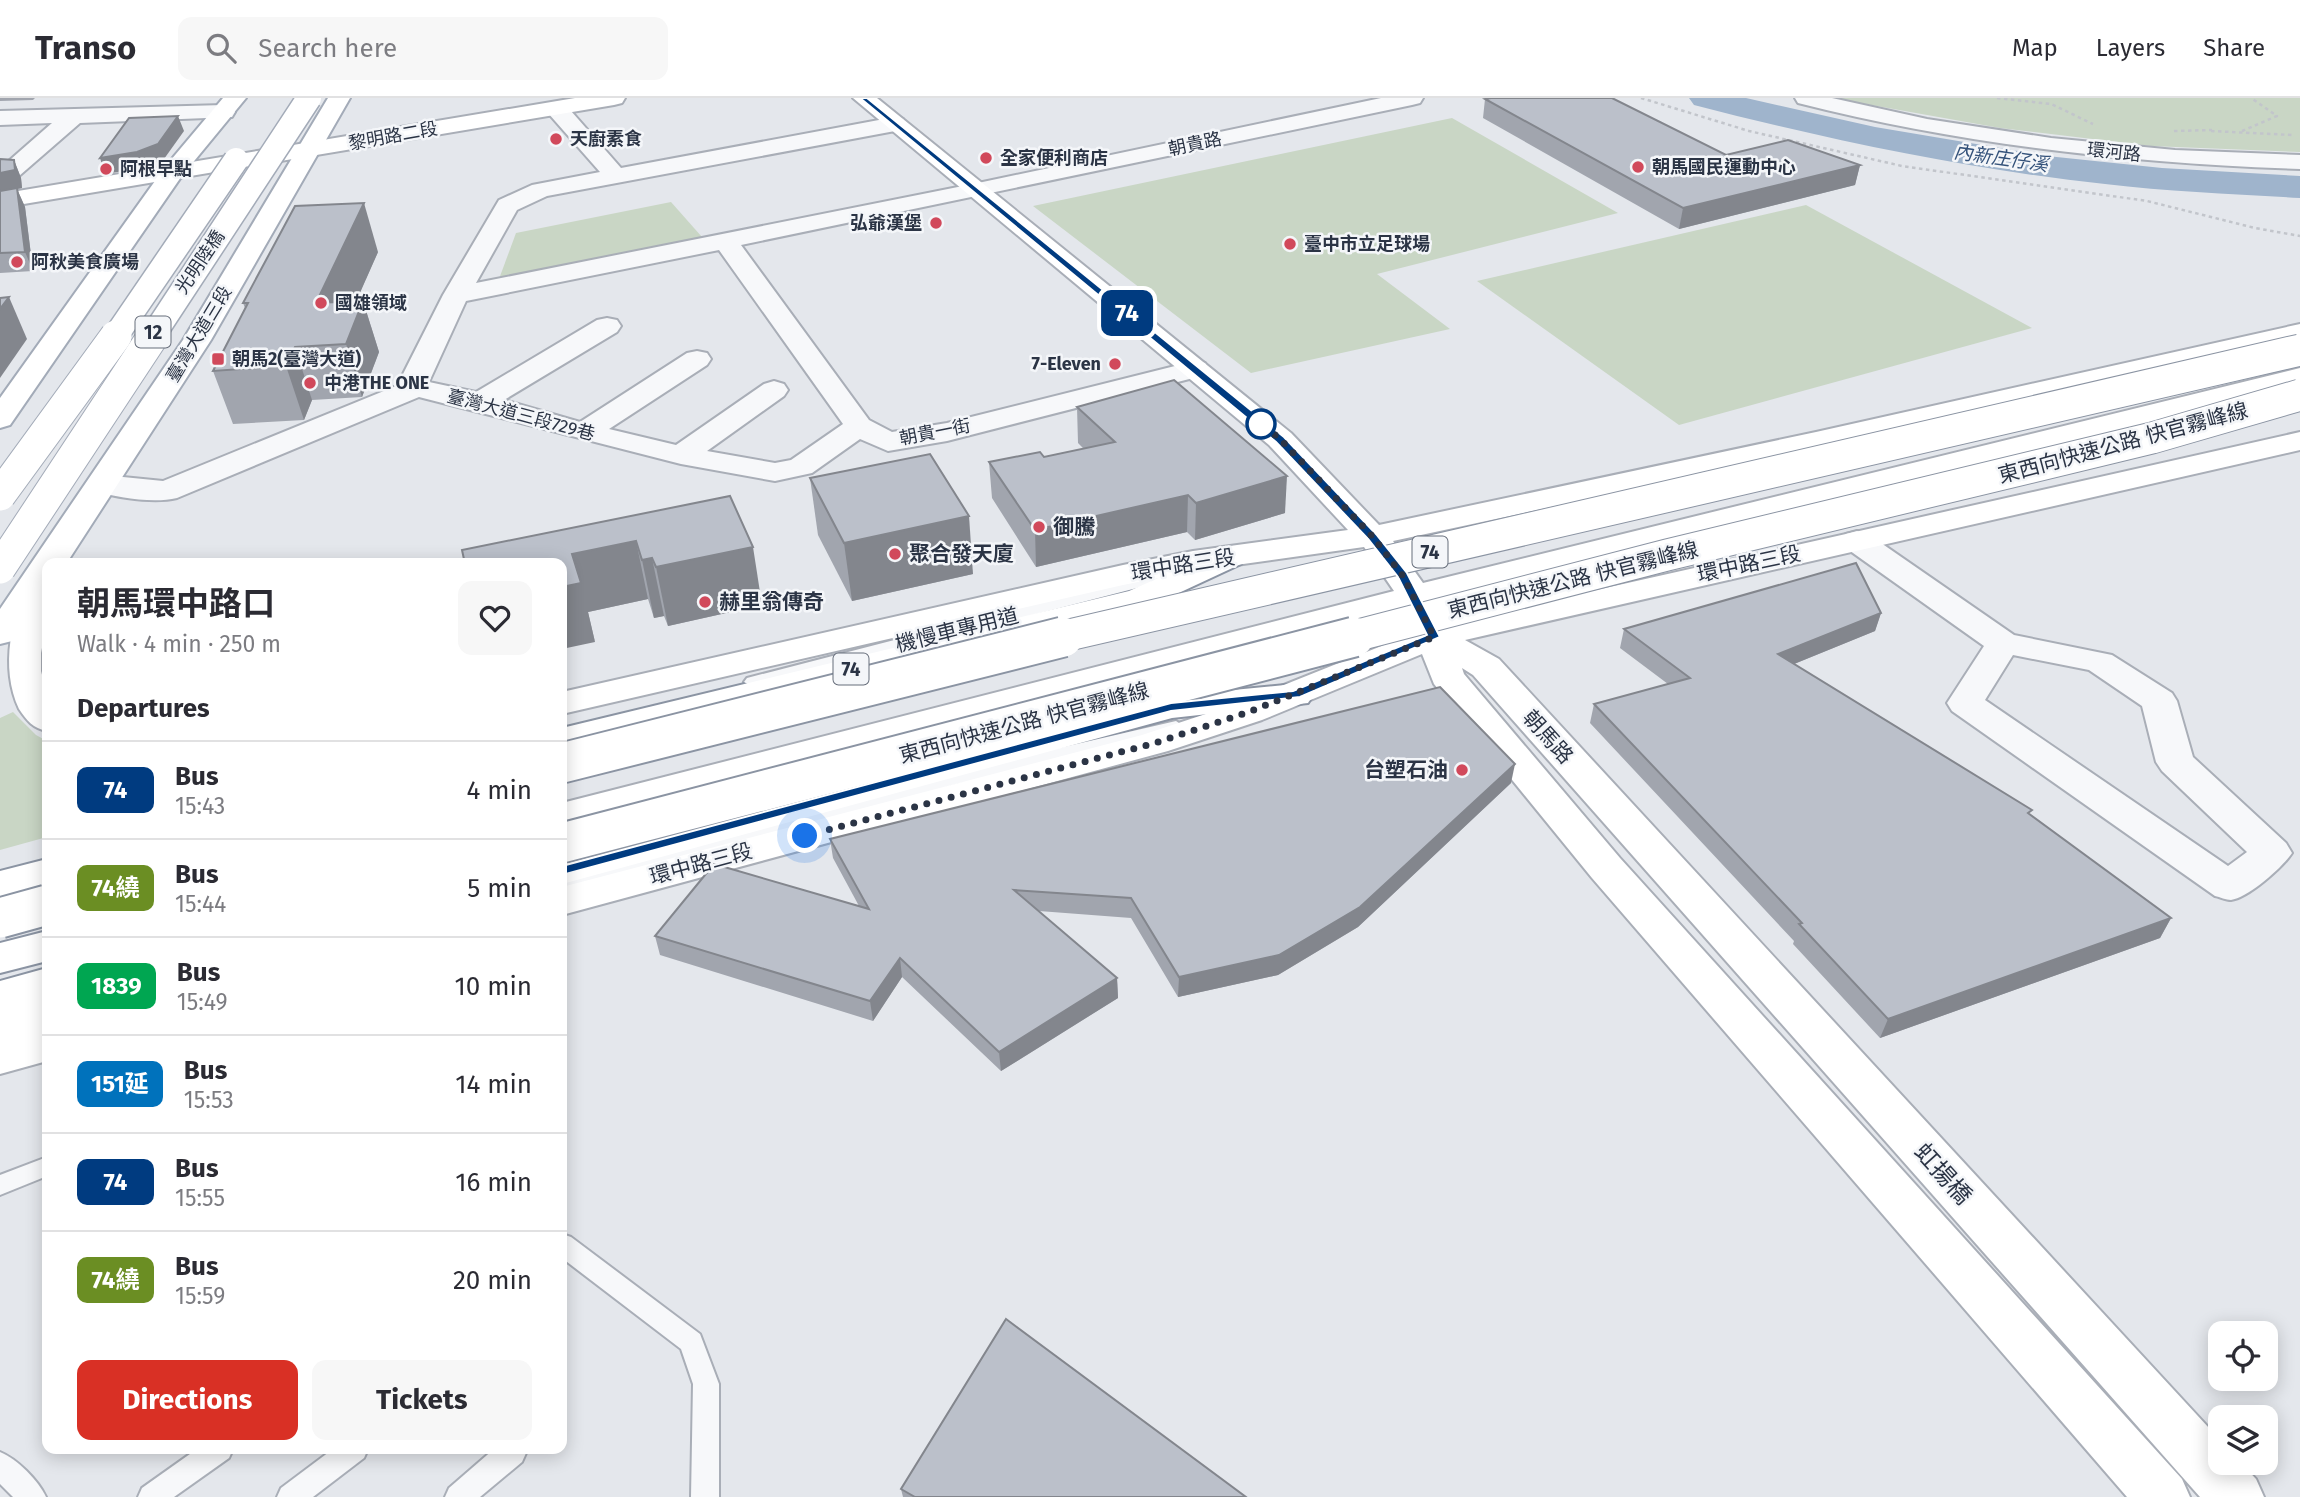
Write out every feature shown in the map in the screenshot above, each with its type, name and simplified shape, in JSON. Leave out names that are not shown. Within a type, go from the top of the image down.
[{"type":"main road","name":"光明陸橋","points":[[0,568],[309,98]]},
{"type":"main road","name":"臺灣大道三段","points":[[53,558],[197,340],[339,98]]},
{"type":"main road","name":"黎明路二段","points":[[0,201],[305,152],[614,98]]},
{"type":"main road","name":"朝馬路","points":[[864,98],[1280,439],[1372,536],[1408,586],[1434,637],[1447,676],[1606,868],[2162,1497]]},
{"type":"main road","points":[[0,419],[173,172],[229,105]]},
{"type":"main road","name":"光明陸橋","points":[[0,495],[107,349],[255,132]]},
{"type":"main road","name":"環中路三段","points":[[567,702],[1123,575],[1372,536],[1816,441],[2300,332]]},
{"type":"main road","name":"74","points":[[567,762],[1001,651],[2300,349]]},
{"type":"main road","points":[[567,815],[1408,586],[2300,362]]},
{"type":"main road","points":[[567,789],[1408,586],[2300,377]]},
{"type":"main road","name":"東西向快速公路 快官霧峰線","points":[[567,842],[1667,555],[2152,438],[2300,395]]},
{"type":"main road","name":"環中路三段","points":[[567,900],[1155,743],[1295,695],[1434,637],[2300,441]]},
{"type":"main road","points":[[60,558],[103,484]]},
{"type":"main road","name":"74","points":[[567,739],[1141,590],[1229,557]]},
{"type":"main road","name":"臺灣大道三段","points":[[0,634],[42,574]]},
{"type":"main road","points":[[0,657],[42,589]]},
{"type":"main road","points":[[42,591],[28,626],[21,666],[27,691],[42,713]]},
{"type":"main road","name":"朝馬路","points":[[1434,637],[1486,667],[1650,852]]},
{"type":"main road","points":[[567,869],[1171,707],[1295,695]]},
{"type":"main road","name":"虹揚橋","points":[[1650,852],[2236,1497]]},
{"type":"main road","points":[[0,887],[42,874]]},
{"type":"main road","points":[[0,887],[42,904]]},
{"type":"main road","points":[[0,918],[42,907]]},
{"type":"main road","points":[[0,958],[42,947]]},
{"type":"main road","points":[[0,998],[42,985]]},
{"type":"main road","points":[[0,1027],[42,1015]]},
{"type":"main road","points":[[0,1057],[42,1045]]},
{"type":"street","name":"朝貴路","points":[[978,190],[1362,102],[1412,98]]},
{"type":"street","name":"環河路","points":[[1806,98],[1901,120],[2033,143],[2126,154],[2300,162]]},
{"type":"street","points":[[0,118],[74,116],[229,105]]},
{"type":"street","points":[[556,108],[615,175]]},
{"type":"street","points":[[11,171],[74,116]]},
{"type":"street","points":[[103,484],[166,491],[416,388],[414,380],[456,295],[508,205],[540,190],[895,124]]},
{"type":"street","points":[[456,295],[978,190]]},
{"type":"street","name":"朝貴一街","points":[[725,241],[859,426],[888,442],[947,432],[1195,369]]},
{"type":"street","points":[[481,402],[607,326]]},
{"type":"street","points":[[584,432],[697,359]]},
{"type":"street","name":"臺灣大道三段729巷","points":[[416,388],[481,402],[584,432],[681,455],[775,471],[801,467],[859,426]]},
{"type":"street","points":[[681,455],[774,390]]},
{"type":"street","points":[[1857,541],[2003,643],[2100,662],[2159,701],[2175,762],[2272,853],[2229,886],[1965,703],[2003,643]]},
{"type":"lane","name":"機慢車專用道","points":[[567,730],[1141,590]]},
{"type":"lane","points":[[567,886],[955,778],[1249,712]]},
{"type":"lane","points":[[0,877],[42,866]]},
{"type":"lane","points":[[0,1044],[42,1032]]},
{"type":"lane","points":[[0,1185],[42,1168]]},
{"type":"lane","points":[[567,1248],[691,1342],[706,1384],[705,1497]]},
{"type":"lane","points":[[152,1497],[212,1454]]},
{"type":"lane","points":[[291,1497],[347,1454]]},
{"type":"lane","points":[[459,1497],[512,1454]]},
{"type":"lane","points":[[0,1465],[32,1497]]},
{"type":"path","points":[[1641,98],[1748,131],[1902,166],[2147,201],[2255,228],[2300,236]]},
{"type":"path","points":[[1997,98],[2051,104],[2094,124]]},
{"type":"path","points":[[2241,132],[2277,116],[2251,98]]},
{"type":"path","points":[[2174,131],[2212,130]]},
{"type":"green space","points":[[1832,98],[2300,98],[2300,152],[2151,146],[2000,128]]},
{"type":"green space","name":"臺中市立足球場","points":[[1452,118],[1618,213],[1377,274],[1450,329],[1251,373],[1033,206]]},
{"type":"green space","points":[[671,202],[702,237],[499,279],[516,233]]},
{"type":"green space","points":[[1806,205],[2032,328],[1679,425],[1477,281]]},
{"type":"green space","points":[[13,712],[42,738],[42,838],[0,850],[0,718]]},
{"type":"building","points":[[1612,98],[1726,155],[1788,140],[1860,165],[1683,208],[1485,99]]},
{"type":"building","points":[[178,116],[158,144],[137,152],[100,158],[129,118]]},
{"type":"building","points":[[0,159],[14,160],[15,170],[0,173]]},
{"type":"building","points":[[17,188],[25,252],[0,253],[0,191]]},
{"type":"building","points":[[364,203],[316,303],[363,301],[346,344],[295,347],[286,366],[213,371],[248,303],[243,303],[295,206]]},
{"type":"building","points":[[9,297],[0,309],[0,298]]},
{"type":"building","points":[[1174,380],[1287,476],[1196,503],[1188,495],[1035,530],[989,462],[1040,452],[1044,457],[1115,442],[1077,407]]},
{"type":"building","points":[[930,454],[969,516],[844,543],[810,478]]},
{"type":"building","points":[[730,496],[753,547],[656,567],[652,558],[642,560],[636,541],[572,554],[581,583],[567,586],[567,558],[464,558],[462,550]]},
{"type":"building","points":[[1856,563],[1881,613],[1778,654],[2032,810],[2028,813],[2171,918],[1888,1019],[1799,924],[1802,923],[1594,704],[1690,678],[1624,629]]},
{"type":"building","points":[[1440,687],[1515,764],[1360,907],[1279,955],[1179,977],[1131,898],[1014,890],[1117,978],[999,1052],[900,958],[870,1001],[655,936],[714,864],[869,909],[830,839]]},
{"type":"building","points":[[1006,1319],[1246,1497],[915,1497],[901,1489]]},
{"type":"waterway","name":"內新庄仔溪","points":[[1706,98],[1818,126],[1990,158],[2162,179],[2300,187]]},
{"type":"bus line","name":"74","points":[[567,870],[1171,707],[1295,695],[1434,637],[1403,576],[1372,536],[1280,439],[864,98]]},
{"type":"place","name":"天廚素食","points":[[556,139]]},
{"type":"place","name":"全家便利商店","points":[[986,158]]},
{"type":"place","name":"朝馬國民運動中心","points":[[1638,167]]},
{"type":"place","name":"阿根早點","points":[[106,169]]},
{"type":"place","name":"弘爺漢堡","points":[[936,223]]},
{"type":"place","name":"臺中市立足球場","points":[[1290,244]]},
{"type":"place","name":"阿秋美食廣場","points":[[17,262]]},
{"type":"place","name":"國雄領域","points":[[321,303]]},
{"type":"place","name":"朝馬2(臺灣大道)","points":[[218,359]]},
{"type":"place","name":"7-Eleven","points":[[1115,364]]},
{"type":"place","name":"中港THE ONE","points":[[310,383]]},
{"type":"place","name":"御騰","points":[[1039,527]]},
{"type":"place","name":"聚合發天廈","points":[[895,554]]},
{"type":"place","name":"赫里翁傳奇","points":[[705,602]]},
{"type":"place","name":"台塑石油","points":[[1462,770]]},
{"type":"route","points":[[805,836],[1155,743],[1295,695],[1434,637],[1403,576],[1372,536],[1280,439],[1259,422],[1261,424]]}]
